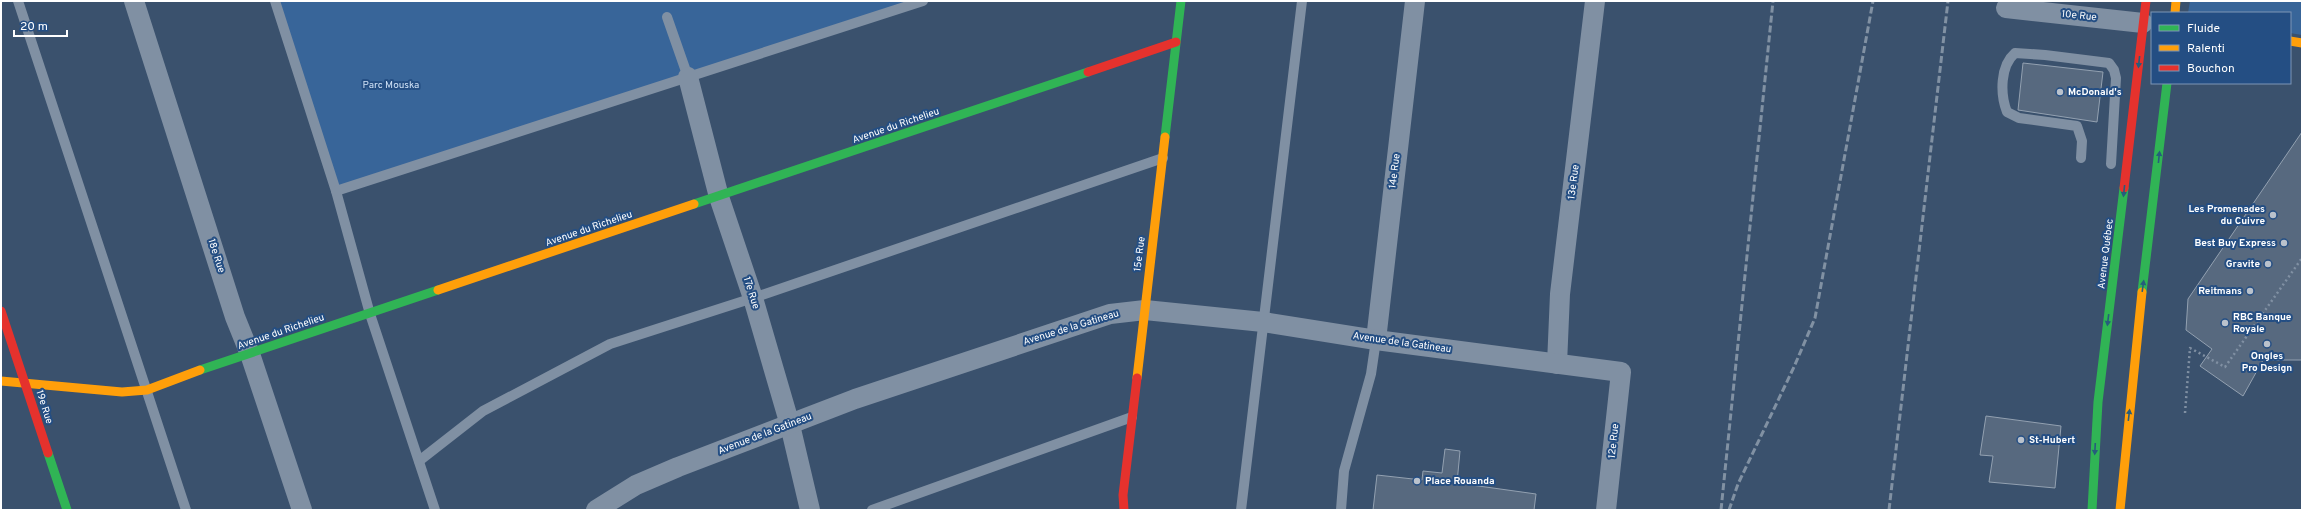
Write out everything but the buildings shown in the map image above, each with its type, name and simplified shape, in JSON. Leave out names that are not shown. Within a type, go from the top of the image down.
[{"type":"street","name":"18e Rue","points":[[134,1],[235,317],[250,354],[302,510]]},
{"type":"street","name":"15e Rue","points":[[1124,510],[1123,495],[1181,1]]},
{"type":"street","name":"14e Rue","points":[[1376,340],[1415,1]]},
{"type":"street","name":"13e Rue","points":[[1556,364],[1560,294],[1595,1]]},
{"type":"street","name":"Avenue Québec","points":[[2092,510],[2098,402],[2148,24],[2146,1]]},
{"type":"street","points":[[2175,12],[2176,1]]},
{"type":"street","name":"10e Rue","points":[[2006,8],[2148,24]]},
{"type":"street","points":[[2291,41],[2302,43]]},
{"type":"street","name":"Avenue du Richelieu","points":[[1,381],[122,392],[147,390],[1176,42]]},
{"type":"street","name":"17e Rue","points":[[688,77],[719,197],[753,298],[790,425],[810,510]]},
{"type":"street","points":[[2120,510],[2139,319],[2167,84]]},
{"type":"street","name":"Avenue de la Gatineau","points":[[596,510],[636,485],[678,467],[855,399],[991,352],[1110,314],[1145,310],[1263,322],[1376,340],[1622,372]]},
{"type":"street","name":"19e Rue","points":[[1,311],[67,510]]},
{"type":"street","name":"12e Rue","points":[[1606,510],[1622,372]]},
{"type":"lane","points":[[18,1],[186,510]]},
{"type":"lane","points":[[275,1],[336,191],[370,314],[436,510]]},
{"type":"lane","points":[[336,191],[923,1]]},
{"type":"lane","points":[[1241,510],[1302,1]]},
{"type":"lane","points":[[667,17],[688,77]]},
{"type":"lane","points":[[2081,158],[2082,141],[2077,126],[2060,122],[2019,118],[2006,112],[2002,100],[2003,80],[2008,59],[2015,53],[2052,55],[2109,63],[2114,70],[2116,78],[2111,164]]},
{"type":"lane","points":[[419,461],[483,411],[610,344],[753,298],[1163,158]]},
{"type":"lane","points":[[1341,510],[1344,471],[1371,374],[1376,340]]},
{"type":"lane","points":[[872,510],[1132,417]]},
{"type":"path","points":[[2185,413],[2190,348],[2225,367],[2302,258]]},
{"type":"green space","name":"Parc Mouska","points":[[275,1],[923,1],[336,191]]},
{"type":"green space","points":[[2190,1],[2302,1],[2302,35],[2291,33],[2291,12],[2188,12]]},
{"type":"railway","points":[[1721,510],[1773,1]]},
{"type":"railway","points":[[1729,510],[1738,484],[1794,367],[1815,318],[1873,1]]},
{"type":"railway","points":[[1889,510],[1948,1]]},
{"type":"traffic: fast","points":[[1165,137],[1181,1]]},
{"type":"traffic: fast","points":[[694,204],[1088,72]]},
{"type":"traffic: fast","points":[[2142,292],[2167,84]]},
{"type":"traffic: fast","points":[[2092,510],[2098,402],[2124,188]]},
{"type":"traffic: fast","points":[[200,370],[438,290]]},
{"type":"traffic: fast","points":[[48,453],[67,510]]},
{"type":"traffic: slow","points":[[2175,12],[2176,1]]},
{"type":"traffic: slow","points":[[2291,41],[2302,43]]},
{"type":"traffic: slow","points":[[1137,378],[1165,137]]},
{"type":"traffic: slow","points":[[438,290],[694,204]]},
{"type":"traffic: slow","points":[[2120,510],[2142,292]]},
{"type":"traffic: slow","points":[[1,381],[122,392],[147,390],[200,370]]},
{"type":"traffic: jam","points":[[2124,188],[2146,1]]},
{"type":"traffic: jam","points":[[1088,72],[1176,42]]},
{"type":"traffic: jam","points":[[1,311],[48,453]]},
{"type":"traffic: jam","points":[[1124,510],[1123,495],[1137,378]]},
{"type":"place","name":"McDonald's","points":[[2060,92]]},
{"type":"place","name":"Les Promenades du Cuivre","points":[[2273,215]]},
{"type":"place","name":"Best Buy Express","points":[[2284,243]]},
{"type":"place","name":"Gravite","points":[[2268,264]]},
{"type":"place","name":"Reitmans","points":[[2250,291]]},
{"type":"place","name":"RBC Banque Royale","points":[[2225,323]]},
{"type":"place","name":"Ongles Pro Design","points":[[2267,344]]},
{"type":"place","name":"St-Hubert","points":[[2021,440]]},
{"type":"place","name":"Place Rouanda","points":[[1417,481]]}]
